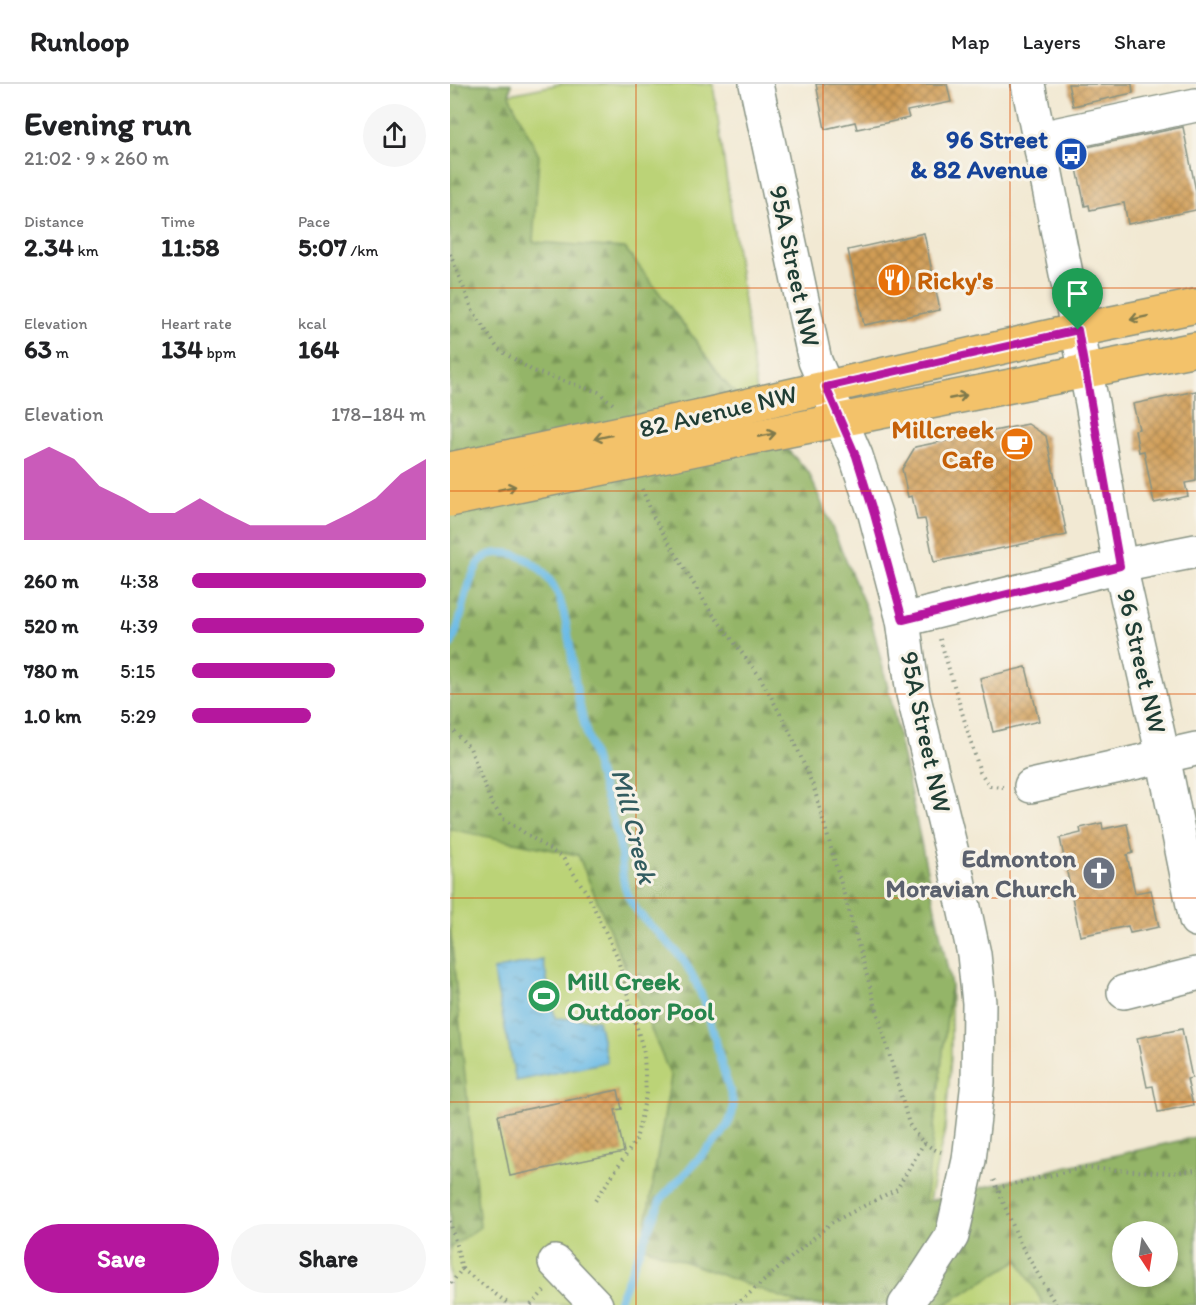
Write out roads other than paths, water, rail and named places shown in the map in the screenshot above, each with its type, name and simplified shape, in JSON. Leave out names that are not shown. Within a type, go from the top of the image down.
[{"type":"main road","name":"82 Avenue NW","points":[[450,500],[705,431],[826,387],[1196,306]]},
{"type":"main road","name":"82 Avenue NW","points":[[450,469],[705,431],[840,420],[1196,350]]},
{"type":"street","name":"95A Street NW","points":[[756,84],[815,361],[856,456],[903,620],[914,694],[974,954],[979,1003],[978,1082],[969,1160],[952,1236],[905,1305]]},
{"type":"street","name":"96 Street NW","points":[[1028,84],[1078,330],[1120,566],[1163,756],[1196,920]]},
{"type":"street","points":[[1040,138],[1196,105]]},
{"type":"street","points":[[903,620],[1120,566],[1196,551]]},
{"type":"street","points":[[1031,786],[1196,749]]},
{"type":"street","points":[[1124,992],[1196,974]]},
{"type":"street","points":[[555,1262],[589,1298]]},
{"type":"water","points":[[543,960],[555,1018],[598,1020],[607,1062],[516,1081],[493,970]]},
{"type":"waterway","name":"Mill Creek","points":[[450,646],[473,575],[478,565],[487,556],[500,553],[521,556],[539,568],[553,585],[564,616],[583,720],[619,841],[626,890],[637,911],[678,953],[692,975],[708,1014],[731,1095],[733,1112],[722,1134],[661,1199],[617,1305]]},
{"type":"place","name":"96 Street & 82 Avenue","points":[[1071,154]]},
{"type":"place","name":"Ricky's","points":[[894,280]]},
{"type":"place","name":"Millcreek Cafe","points":[[1017,444]]},
{"type":"place","name":"Edmonton Moravian Church","points":[[1099,873]]},
{"type":"place","name":"Mill Creek Outdoor Pool","points":[[544,996]]}]
